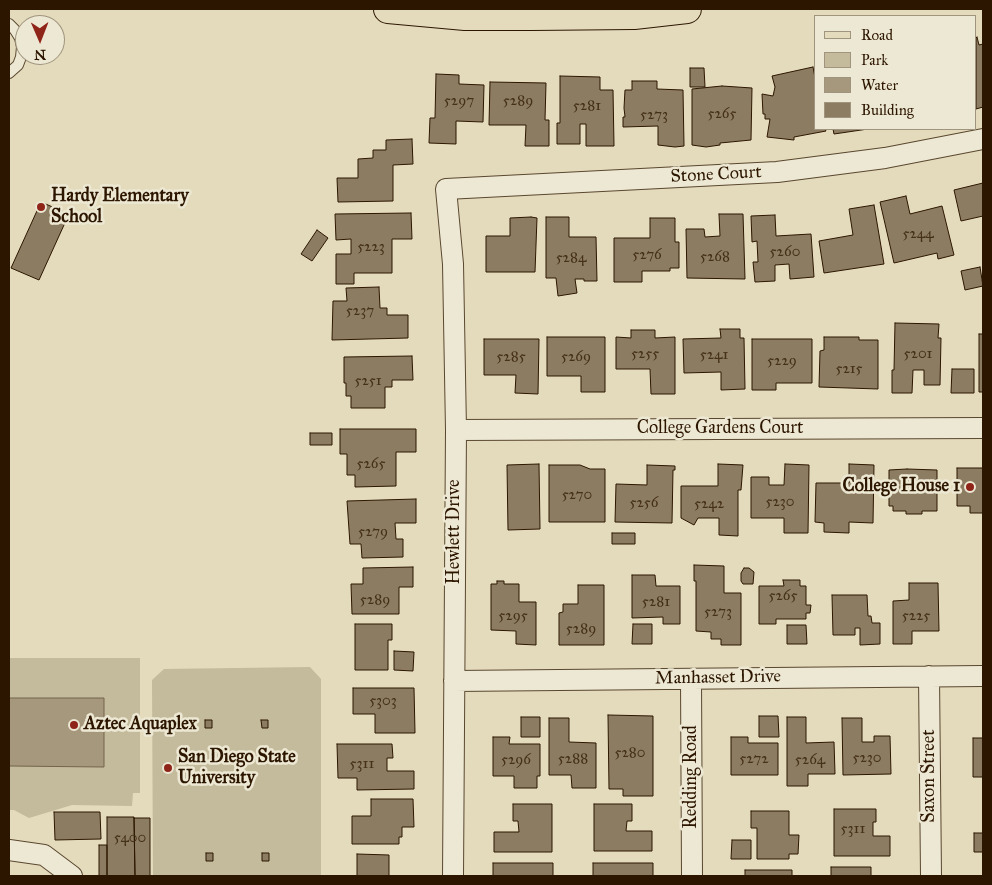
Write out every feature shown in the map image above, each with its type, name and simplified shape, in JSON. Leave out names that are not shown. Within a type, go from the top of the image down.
[{"type":"main road","points":[[388,9],[466,16],[634,15],[687,9]]},
{"type":"street","name":"Stone Court","points":[[446,189],[777,172],[886,158],[983,139]]},
{"type":"street","name":"Hewlett Drive","points":[[446,189],[453,264],[456,430],[454,876]]},
{"type":"street","name":"College Gardens Court","points":[[456,430],[983,428]]},
{"type":"street","name":"Saxon Street","points":[[929,676],[931,876]]},
{"type":"street","name":"Manhasset Drive","points":[[454,681],[983,676]]},
{"type":"street","name":"Redding Road","points":[[691,679],[692,876]]},
{"type":"street","points":[[9,850],[44,855],[72,876]]},
{"type":"lane","points":[[9,24],[20,38],[22,56],[18,65],[9,74]]},
{"type":"green space","name":"Aztec Aquaplex","points":[[9,658],[140,658],[140,793],[133,793],[132,806],[72,805],[29,818],[14,810],[9,810]]},
{"type":"green space","points":[[310,667],[321,679],[321,876],[153,876],[152,680],[164,669]]},
{"type":"water","points":[[9,698],[104,698],[104,767],[9,766]]},
{"type":"building","points":[[977,37],[979,45],[983,44],[983,107],[977,109]]},
{"type":"building","points":[[813,67],[814,130],[826,131],[794,137],[794,140],[767,137],[770,119],[765,119],[765,114],[763,114],[762,94],[773,96],[775,87],[772,76]]},
{"type":"building","points":[[690,68],[704,68],[705,87],[690,87]]},
{"type":"building","points":[[436,74],[459,75],[459,84],[484,85],[483,122],[456,121],[456,144],[429,143],[430,118],[435,118]]},
{"type":"building","points":[[560,76],[600,77],[600,90],[613,90],[614,146],[586,146],[586,124],[580,124],[580,144],[557,144],[557,123],[560,123]]},
{"type":"building","points":[[632,81],[657,81],[657,89],[683,90],[684,146],[658,145],[658,126],[623,127],[625,90],[632,90]]},
{"type":"building","points":[[490,82],[546,83],[545,120],[549,120],[549,146],[525,146],[526,125],[489,125]]},
{"type":"building","points":[[722,86],[752,88],[751,140],[720,143],[720,145],[706,147],[692,145],[692,89]]},
{"type":"building","points":[[833,130],[861,130],[834,134]]},
{"type":"building","points":[[412,139],[413,164],[393,165],[393,201],[338,202],[337,178],[358,178],[358,159],[373,158],[373,150],[386,150],[386,140]]},
{"type":"building","points":[[983,183],[983,216],[961,221],[954,190]]},
{"type":"building","points":[[906,196],[910,214],[942,206],[954,255],[938,259],[937,253],[894,263],[880,202]]},
{"type":"building","points":[[41,202],[69,214],[39,280],[11,268]]},
{"type":"building","points":[[874,205],[884,264],[824,273],[819,241],[853,235],[849,209]]},
{"type":"building","points":[[411,213],[412,239],[392,239],[392,273],[354,273],[354,284],[336,284],[336,254],[351,254],[351,239],[336,240],[335,214]]},
{"type":"building","points":[[719,214],[743,214],[745,279],[687,278],[686,229],[704,229],[705,237],[720,236]]},
{"type":"building","points":[[775,215],[776,236],[811,234],[814,277],[790,279],[789,264],[775,265],[775,281],[755,282],[753,262],[758,262],[757,241],[752,242],[751,216]]},
{"type":"building","points":[[546,217],[569,217],[569,237],[596,237],[597,281],[575,279],[577,293],[558,296],[556,278],[546,278]]},
{"type":"building","points":[[510,218],[537,218],[535,272],[486,272],[486,236],[510,236]]},
{"type":"building","points":[[650,218],[675,218],[675,242],[679,242],[679,268],[670,268],[670,271],[642,271],[642,282],[614,282],[614,238],[650,238]]},
{"type":"building","points":[[317,230],[328,238],[312,261],[301,254]]},
{"type":"building","points":[[980,267],[983,286],[965,290],[961,271]]},
{"type":"building","points":[[379,287],[380,308],[387,308],[387,315],[408,315],[408,338],[332,340],[333,301],[347,301],[346,288]]},
{"type":"building","points":[[895,323],[939,324],[938,338],[941,338],[940,385],[924,385],[924,370],[913,370],[912,393],[892,393]]},
{"type":"building","points":[[720,329],[740,329],[740,338],[744,338],[745,389],[721,390],[721,372],[684,373],[683,339],[721,338]]},
{"type":"building","points":[[631,330],[655,330],[655,338],[675,337],[675,394],[651,394],[650,369],[616,369],[616,337],[631,338]]},
{"type":"building","points":[[979,334],[983,334],[983,392],[979,392]]},
{"type":"building","points":[[547,337],[605,337],[605,392],[581,392],[581,376],[547,376]]},
{"type":"building","points":[[824,337],[859,337],[859,340],[878,340],[878,389],[819,387],[820,351],[824,350]]},
{"type":"building","points":[[484,339],[539,339],[538,394],[515,393],[516,375],[484,375]]},
{"type":"building","points":[[752,339],[812,339],[812,383],[776,383],[776,390],[752,390]]},
{"type":"building","points":[[412,356],[413,380],[392,380],[392,387],[385,387],[385,408],[351,408],[351,396],[346,396],[346,383],[344,383],[344,357]]},
{"type":"building","points":[[952,369],[974,369],[974,393],[951,393]]},
{"type":"building","points":[[340,429],[416,429],[416,452],[396,452],[396,486],[355,487],[355,475],[347,475],[347,454],[340,454]]},
{"type":"building","points":[[310,433],[332,433],[332,445],[310,445]]},
{"type":"building","points":[[539,464],[540,529],[508,530],[507,465]]},
{"type":"building","points":[[718,464],[743,465],[741,490],[738,490],[738,536],[719,535],[719,518],[698,518],[694,525],[681,518],[681,486],[718,486]]},
{"type":"building","points":[[785,464],[809,465],[808,533],[784,533],[784,518],[751,518],[751,477],[769,477],[769,485],[784,485]]},
{"type":"building","points":[[849,464],[874,465],[873,523],[849,522],[849,533],[824,532],[824,523],[815,522],[816,483],[849,483]]},
{"type":"building","points":[[549,465],[580,465],[590,469],[605,469],[605,522],[549,522]]},
{"type":"building","points":[[647,465],[675,466],[675,470],[673,470],[672,523],[615,522],[616,484],[647,485]]},
{"type":"building","name":"College House 1","points":[[957,468],[983,468],[983,513],[970,513],[970,506],[957,506]]},
{"type":"building","points":[[889,470],[937,470],[937,511],[922,511],[922,514],[906,514],[906,511],[893,511],[893,506],[889,506]]},
{"type":"building","points":[[416,499],[416,523],[395,523],[396,539],[403,539],[403,557],[362,558],[361,544],[350,544],[347,501]]},
{"type":"building","points":[[612,533],[635,533],[635,544],[612,544]]},
{"type":"building","points":[[694,565],[724,566],[724,593],[741,593],[741,645],[721,645],[721,639],[711,639],[711,632],[696,631],[696,581],[694,581]]},
{"type":"building","points":[[413,567],[413,587],[399,587],[399,614],[352,614],[351,584],[363,584],[363,568]]},
{"type":"building","points":[[744,568],[749,568],[754,572],[753,584],[743,584],[741,581],[741,573]]},
{"type":"building","points":[[632,575],[655,575],[656,586],[680,586],[680,624],[663,624],[663,617],[632,618]]},
{"type":"building","points":[[783,580],[800,580],[800,586],[806,586],[806,605],[811,605],[810,613],[806,613],[806,619],[776,619],[776,624],[759,624],[759,586],[784,586]]},
{"type":"building","points":[[497,581],[504,581],[504,584],[519,584],[519,602],[536,602],[536,645],[516,644],[516,631],[491,630],[491,584],[497,584]]},
{"type":"building","points":[[909,583],[938,583],[939,631],[912,631],[912,644],[893,644],[893,601],[909,600]]},
{"type":"building","points":[[578,585],[604,585],[604,645],[559,645],[559,613],[563,612],[563,604],[578,604]]},
{"type":"building","points":[[832,595],[867,595],[868,616],[871,616],[872,623],[880,623],[880,644],[860,645],[860,628],[855,628],[855,635],[833,635]]},
{"type":"building","points":[[355,624],[392,624],[392,640],[388,640],[388,670],[355,670]]},
{"type":"building","points":[[633,624],[652,624],[652,644],[632,644]]},
{"type":"building","points":[[787,625],[806,625],[807,644],[787,644]]},
{"type":"building","points":[[394,651],[414,652],[413,671],[394,670]]},
{"type":"building","points":[[353,688],[414,688],[415,733],[375,733],[375,714],[353,714]]},
{"type":"building","points":[[608,715],[653,716],[653,796],[623,796],[623,789],[609,789]]},
{"type":"building","points":[[759,716],[778,716],[779,737],[759,737]]},
{"type":"building","points":[[521,717],[540,717],[540,737],[521,737]]},
{"type":"building","points":[[787,717],[806,717],[806,743],[834,742],[835,774],[808,774],[808,786],[787,786]]},
{"type":"building","points":[[549,718],[569,718],[569,742],[596,743],[596,788],[572,788],[571,775],[549,775]]},
{"type":"building","points":[[842,718],[862,718],[862,742],[874,742],[874,736],[890,736],[891,774],[843,775]]},
{"type":"building","points":[[205,720],[212,720],[212,728],[205,728]]},
{"type":"building","points":[[261,720],[268,720],[268,728],[262,728]]},
{"type":"building","points":[[493,737],[510,737],[509,744],[540,744],[540,776],[537,776],[537,788],[514,788],[514,776],[493,776]]},
{"type":"building","points":[[731,737],[748,737],[748,743],[778,743],[778,775],[731,775]]},
{"type":"building","points":[[973,738],[983,738],[983,777],[973,777]]},
{"type":"building","points":[[337,744],[392,744],[393,758],[387,758],[387,771],[414,771],[414,789],[357,790],[357,778],[338,778]]},
{"type":"building","points":[[371,799],[413,799],[414,827],[402,827],[402,837],[399,837],[399,844],[352,844],[352,816],[371,816]]},
{"type":"building","points":[[513,804],[552,804],[552,852],[494,852],[494,832],[519,832],[518,821],[513,821]]},
{"type":"building","points":[[594,804],[632,804],[632,821],[627,821],[626,831],[652,831],[652,851],[594,851]]},
{"type":"building","points":[[834,809],[876,809],[876,822],[873,822],[873,836],[890,836],[890,856],[834,856]]},
{"type":"building","points":[[751,811],[789,811],[789,835],[799,835],[798,854],[789,854],[789,859],[757,859],[757,828],[751,828]]},
{"type":"building","points":[[54,812],[100,812],[101,839],[55,840]]},
{"type":"building","points":[[107,817],[134,817],[135,876],[107,876]]},
{"type":"building","points":[[134,818],[150,818],[150,876],[135,876]]},
{"type":"building","points":[[974,833],[983,833],[983,852],[974,852]]},
{"type":"building","points":[[732,840],[751,840],[751,859],[731,859]]},
{"type":"building","points":[[99,845],[107,845],[107,876],[99,876]]},
{"type":"building","points":[[206,853],[213,853],[213,861],[206,861]]},
{"type":"building","points":[[262,853],[269,853],[269,861],[262,861]]},
{"type":"building","points":[[357,854],[389,855],[389,876],[357,876]]},
{"type":"building","points":[[493,863],[553,863],[553,876],[493,876]]},
{"type":"building","points":[[593,863],[653,863],[653,876],[593,876]]},
{"type":"building","points":[[831,867],[871,867],[871,876],[831,876]]},
{"type":"building","points":[[745,870],[792,870],[792,876],[745,876]]},
{"type":"place","name":"Hardy Elementary School","points":[[41,207]]},
{"type":"place","name":"College House 1","points":[[970,487]]},
{"type":"place","name":"Aztec Aquaplex","points":[[74,725]]},
{"type":"place","name":"San Diego State University","points":[[168,768]]}]
